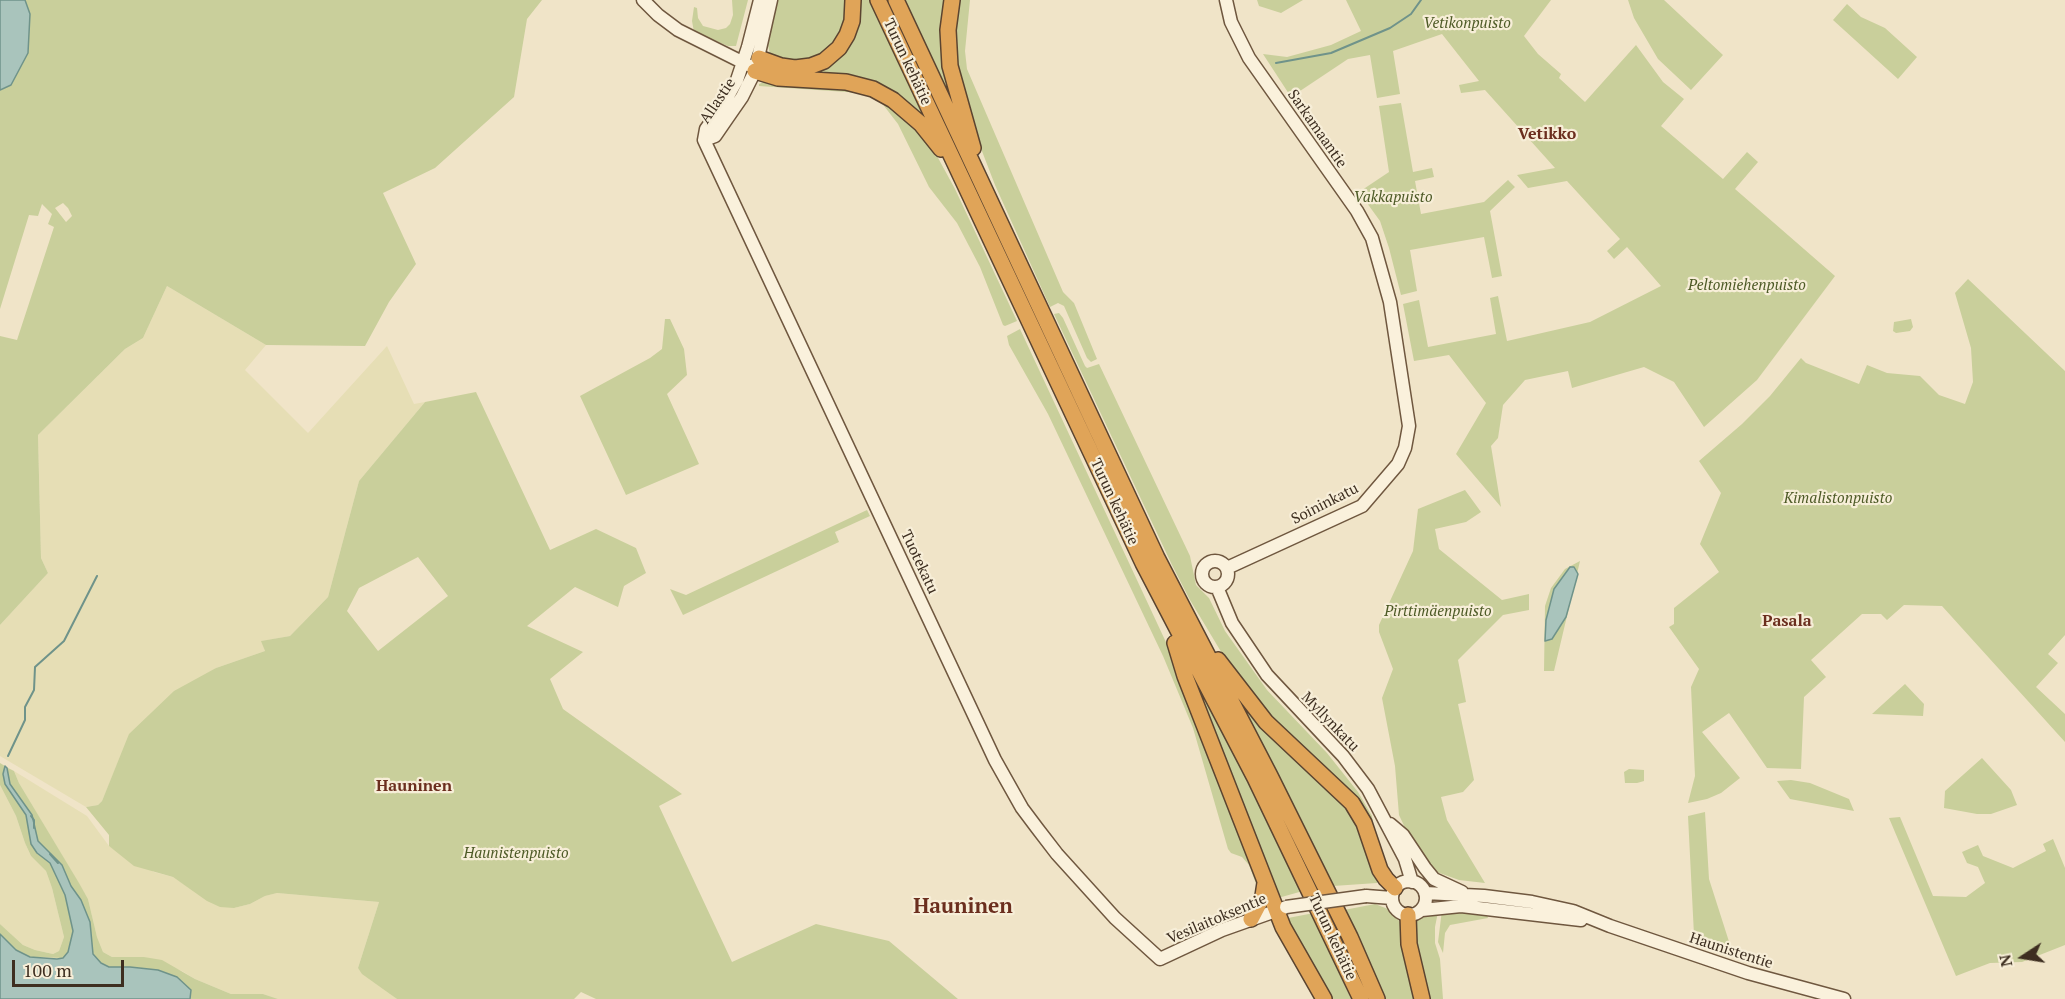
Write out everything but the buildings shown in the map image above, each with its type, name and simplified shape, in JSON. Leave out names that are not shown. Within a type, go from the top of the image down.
[{"type":"highway","points":[[752,64],[795,68],[811,66],[824,61],[839,48],[847,35],[852,21],[853,0]]},
{"type":"highway","name":"Turun kehätie","points":[[878,0],[1166,609],[1260,788],[1360,999]]},
{"type":"highway","name":"Turun kehätie","points":[[896,0],[1157,558],[1270,776],[1350,937],[1377,999]]},
{"type":"highway","points":[[952,0],[948,30],[950,66],[987,197]]},
{"type":"highway","points":[[752,64],[785,79],[846,82],[873,88],[884,94],[921,124],[963,181]]},
{"type":"highway","points":[[1166,609],[1185,676],[1265,883],[1281,909],[1283,927],[1324,999]]},
{"type":"highway","points":[[1191,626],[1266,722],[1352,803],[1364,823],[1380,870],[1394,893]]},
{"type":"highway","points":[[1251,919],[1263,896],[1265,883]]},
{"type":"highway","points":[[1415,913],[1409,945],[1422,999]]},
{"type":"street","points":[[643,0],[678,30],[752,64]]},
{"type":"street","points":[[752,64],[760,0]]},
{"type":"street","points":[[752,64],[771,0]]},
{"type":"street","name":"Sarkamaantie","points":[[1218,0],[1229,16],[1249,58],[1357,211],[1372,238],[1390,302],[1409,436]]},
{"type":"street","name":"Sarkamaantie","points":[[1226,0],[1229,16]]},
{"type":"street","name":"Allastie","points":[[704,140],[715,136],[726,120],[752,64]]},
{"type":"street","name":"Tuotekatu","points":[[704,140],[1006,781],[1022,808],[1058,854],[1115,918],[1160,959]]},
{"type":"street","name":"Soininkatu","points":[[1227,568],[1362,506],[1398,464],[1409,436]]},
{"type":"street","points":[[1216,561],[1227,568],[1227,580],[1217,587],[1205,584],[1202,576],[1203,569],[1208,563],[1216,561]]},
{"type":"street","name":"Myllynkatu","points":[[1217,587],[1232,623],[1257,662],[1279,690],[1343,756],[1368,789],[1386,820],[1409,870],[1412,882]]},
{"type":"street","points":[[1386,820],[1403,835],[1434,879],[1472,896]]},
{"type":"street","points":[[1281,909],[1394,893],[1404,882],[1419,884],[1425,893],[1426,903],[1415,913],[1400,913],[1396,909],[1394,893]]},
{"type":"street","name":"Haunistentie","points":[[1425,893],[1532,902],[1573,911],[1610,926],[1769,980],[1844,999]]},
{"type":"street","name":"Haunistentie","points":[[1415,913],[1461,906],[1584,920],[1610,926]]},
{"type":"street","name":"Vesilaitoksentie","points":[[1160,959],[1222,930],[1281,909]]},
{"type":"shaded area","points":[[167,286],[266,345],[245,370],[308,433],[387,346],[414,404],[425,402],[359,481],[328,597],[290,636],[262,641],[265,651],[216,668],[117,765],[102,801],[98,805],[86,807],[0,756],[0,625],[48,573],[41,558],[38,435],[125,349],[143,338]]},
{"type":"shaded area","points":[[14,771],[87,816],[109,846],[154,872],[173,877],[190,888],[234,908],[277,893],[379,902],[358,968],[397,999],[278,999],[263,994],[231,994],[182,971],[144,957],[112,957],[103,952],[88,899]]},
{"type":"shaded area","points":[[0,785],[16,816],[31,856],[46,871],[52,888],[64,937],[59,951],[53,954],[23,945],[0,924]]},
{"type":"green space","points":[[25,0],[542,0],[527,19],[514,97],[435,168],[383,193],[416,264],[389,302],[365,346],[266,345],[167,286],[143,338],[125,349],[38,435],[41,558],[48,573],[0,625],[0,336],[17,340],[54,227],[48,224],[52,214],[42,204],[38,216],[29,215],[0,309],[0,90],[11,85],[30,14]],"holes":[[[63,203],[72,216],[66,222],[55,208]]]},
{"type":"green space","points":[[732,0],[748,0],[736,46],[728,46],[694,32],[692,21],[694,7],[697,8],[698,18],[703,26],[718,30],[730,24],[733,15]]},
{"type":"green space","points":[[776,0],[849,0],[848,20],[833,49],[795,65],[770,54],[767,42]]},
{"type":"green space","points":[[857,0],[871,0],[928,123],[904,102],[776,71],[837,55]]},
{"type":"green space","points":[[902,0],[948,0],[959,117]]},
{"type":"green space","points":[[958,0],[970,0],[965,51],[967,69],[1063,292],[1074,303],[1097,359],[1091,362],[1087,358],[1064,306],[1058,303],[1050,307],[995,185],[975,133],[953,53]]},
{"type":"green space","points":[[1257,0],[1303,0],[1281,13],[1259,6]]},
{"type":"green space","points":[[1346,0],[1551,0],[1524,36],[1538,54],[1561,74],[1559,78],[1585,102],[1636,45],[1663,82],[1684,99],[1661,126],[1723,179],[1747,152],[1758,162],[1735,189],[1835,276],[1757,380],[1704,427],[1674,382],[1644,367],[1572,388],[1568,371],[1525,380],[1503,405],[1498,438],[1491,446],[1501,507],[1456,454],[1486,403],[1449,355],[1414,361],[1403,304],[1419,300],[1428,347],[1496,334],[1490,298],[1498,296],[1507,341],[1590,322],[1661,286],[1627,247],[1614,259],[1607,251],[1620,239],[1567,181],[1528,188],[1517,175],[1555,168],[1485,90],[1461,93],[1459,85],[1479,81],[1442,34],[1393,51],[1400,94],[1377,98],[1370,55],[1348,59],[1291,97],[1263,54],[1287,57],[1331,45],[1361,31]]},
{"type":"green space","points":[[1628,0],[1664,0],[1723,55],[1691,90],[1658,59],[1634,18]]},
{"type":"green space","points":[[1847,4],[1861,17],[1885,28],[1917,57],[1898,79],[1833,20]]},
{"type":"green space","points":[[769,80],[873,92],[919,131],[937,156],[955,189],[1017,321],[1003,325],[980,267],[957,223],[929,187],[898,124],[881,102],[861,93],[759,86]]},
{"type":"green space","name":"Vakkapuisto","points":[[1401,103],[1413,172],[1432,168],[1434,177],[1415,181],[1421,214],[1484,202],[1508,180],[1515,187],[1490,211],[1502,276],[1492,278],[1484,237],[1410,250],[1417,291],[1401,295],[1380,221],[1359,192],[1389,172],[1379,106]]},
{"type":"green space","name":"Kimalistonpuisto","points":[[1968,279],[2065,371],[2065,635],[2048,654],[2058,663],[2036,687],[2065,714],[2065,742],[1942,606],[1904,605],[1887,620],[1881,614],[1862,614],[1811,660],[1826,677],[1804,697],[1801,769],[1767,768],[1729,713],[1702,732],[1740,778],[1721,793],[1688,803],[1695,776],[1691,687],[1699,669],[1669,627],[1674,624],[1674,608],[1719,572],[1700,544],[1721,493],[1699,461],[1770,396],[1801,358],[1806,363],[1859,384],[1867,365],[1887,373],[1920,376],[1939,395],[1965,404],[1973,382],[1971,348],[1955,293]]},
{"type":"green space","points":[[1059,313],[1085,366],[1087,368],[1099,364],[1190,556],[1196,585],[1209,598],[1225,631],[1267,690],[1327,753],[1358,792],[1372,816],[1372,825],[1247,691],[1220,650],[1172,565],[1054,314]]},
{"type":"green space","points":[[665,319],[670,319],[684,349],[687,375],[667,394],[699,464],[626,495],[580,396],[650,358],[662,349]]},
{"type":"green space","points":[[1911,319],[1913,327],[1910,331],[1896,333],[1893,331],[1894,322]]},
{"type":"green space","points":[[1020,329],[1171,653],[1258,876],[1258,889],[1249,865],[1242,857],[1231,853],[1228,849],[1193,728],[1163,656],[1048,414],[1009,345],[1007,336]]},
{"type":"green space","name":"Haunistenpuisto","points":[[476,392],[550,550],[596,529],[636,548],[646,573],[624,586],[618,607],[575,587],[527,626],[583,652],[550,679],[563,709],[682,794],[659,806],[732,962],[816,924],[889,941],[958,999],[596,999],[581,992],[574,999],[397,999],[362,974],[358,968],[379,902],[277,893],[234,908],[220,907],[207,901],[173,877],[134,866],[109,846],[109,835],[86,807],[98,805],[102,801],[129,734],[174,691],[216,668],[265,651],[261,641],[290,636],[328,597],[359,481],[425,402]],"holes":[[[418,557],[448,596],[378,651],[347,611],[359,588]]]},
{"type":"green space","name":"Pirttimäenpuisto","points":[[1465,490],[1481,512],[1466,522],[1435,529],[1439,549],[1502,600],[1529,594],[1529,610],[1503,615],[1458,660],[1466,702],[1458,704],[1474,780],[1463,792],[1441,797],[1447,820],[1485,883],[1459,880],[1434,871],[1415,849],[1399,815],[1395,766],[1382,698],[1393,669],[1379,632],[1379,625],[1413,551],[1418,509]]},
{"type":"green space","points":[[867,510],[870,516],[835,532],[839,542],[683,615],[670,589],[686,595]]},
{"type":"green space","points":[[1580,561],[1554,671],[1544,671],[1545,606],[1551,588],[1565,569]]},
{"type":"green space","points":[[1193,676],[1226,737],[1303,891],[1278,898]]},
{"type":"green space","points":[[1905,684],[1924,704],[1923,716],[1872,714]]},
{"type":"green space","points":[[1235,693],[1334,792],[1356,818],[1378,879],[1377,883],[1333,886]]},
{"type":"green space","points":[[1982,758],[2011,790],[2017,805],[1991,814],[1944,808],[1945,791]]},
{"type":"green space","points":[[0,763],[5,766],[3,774],[5,784],[26,815],[31,844],[37,853],[50,863],[65,895],[73,931],[68,953],[63,958],[30,957],[16,950],[0,934],[0,924],[23,945],[53,954],[59,951],[64,937],[46,871],[31,856],[16,816],[0,785]]},
{"type":"green space","points":[[6,767],[14,771],[88,899],[103,952],[112,957],[144,957],[162,960],[195,979],[231,994],[263,994],[278,999],[190,999],[191,990],[177,977],[158,970],[108,967],[101,963],[93,954],[90,922],[81,900],[71,886],[62,865],[38,841],[32,815],[10,784]]},
{"type":"green space","points":[[1629,769],[1644,770],[1644,781],[1625,783],[1624,772]]},
{"type":"green space","points":[[1791,780],[1810,783],[1849,799],[1854,811],[1790,799],[1777,781]]},
{"type":"green space","points":[[1705,812],[1709,879],[1732,951],[1694,935],[1688,816]]},
{"type":"green space","points":[[1900,817],[1933,896],[1966,897],[1985,883],[1978,867],[1967,863],[1962,852],[1978,845],[1983,856],[2013,868],[2046,851],[2043,844],[2053,839],[2065,868],[2065,945],[2022,962],[1990,963],[1956,976],[1889,818]]},
{"type":"green space","points":[[1375,904],[1388,909],[1400,922],[1417,999],[1383,999],[1344,910]]},
{"type":"green space","points":[[1450,908],[1487,915],[1488,918],[1450,925],[1445,933],[1443,953],[1438,942],[1442,910]]},
{"type":"green space","points":[[1438,912],[1435,943],[1440,959],[1443,999],[1426,999],[1413,939],[1414,923],[1426,915]]},
{"type":"green space","points":[[1314,913],[1351,999],[1329,999],[1287,922],[1288,918]]},
{"type":"water","points":[[0,0],[25,0],[30,14],[28,53],[11,85],[0,90]]},
{"type":"water","points":[[1570,567],[1574,567],[1578,574],[1566,617],[1552,639],[1545,641],[1546,620],[1554,589]]},
{"type":"water","points":[[5,766],[10,784],[32,815],[38,841],[62,865],[71,886],[81,900],[90,922],[93,954],[101,963],[109,967],[158,970],[177,977],[191,990],[190,999],[0,999],[0,934],[16,950],[30,957],[57,959],[63,958],[68,952],[73,931],[65,895],[50,863],[37,853],[31,844],[26,815],[5,784],[3,774]]},
{"type":"waterway","points":[[1276,63],[1331,53],[1390,28],[1411,14],[1421,0]]},
{"type":"waterway","points":[[8,756],[25,720],[25,707],[34,690],[35,667],[64,641],[97,576]]},
{"type":"waterway","points":[[31,816],[34,820],[34,828]]},
{"type":"waterway","points":[[50,854],[58,863]]},
{"type":"district","name":"Vetikko","points":[[1547,134]]},
{"type":"district","name":"Pasala","points":[[1787,621]]},
{"type":"district","name":"Hauninen","points":[[414,786]]},
{"type":"district","name":"Hauninen","points":[[963,907]]},
{"type":"park label","name":"Vetikonpuisto","points":[[1467,24]]},
{"type":"park label","name":"Peltomiehenpuisto","points":[[1747,286]]}]
